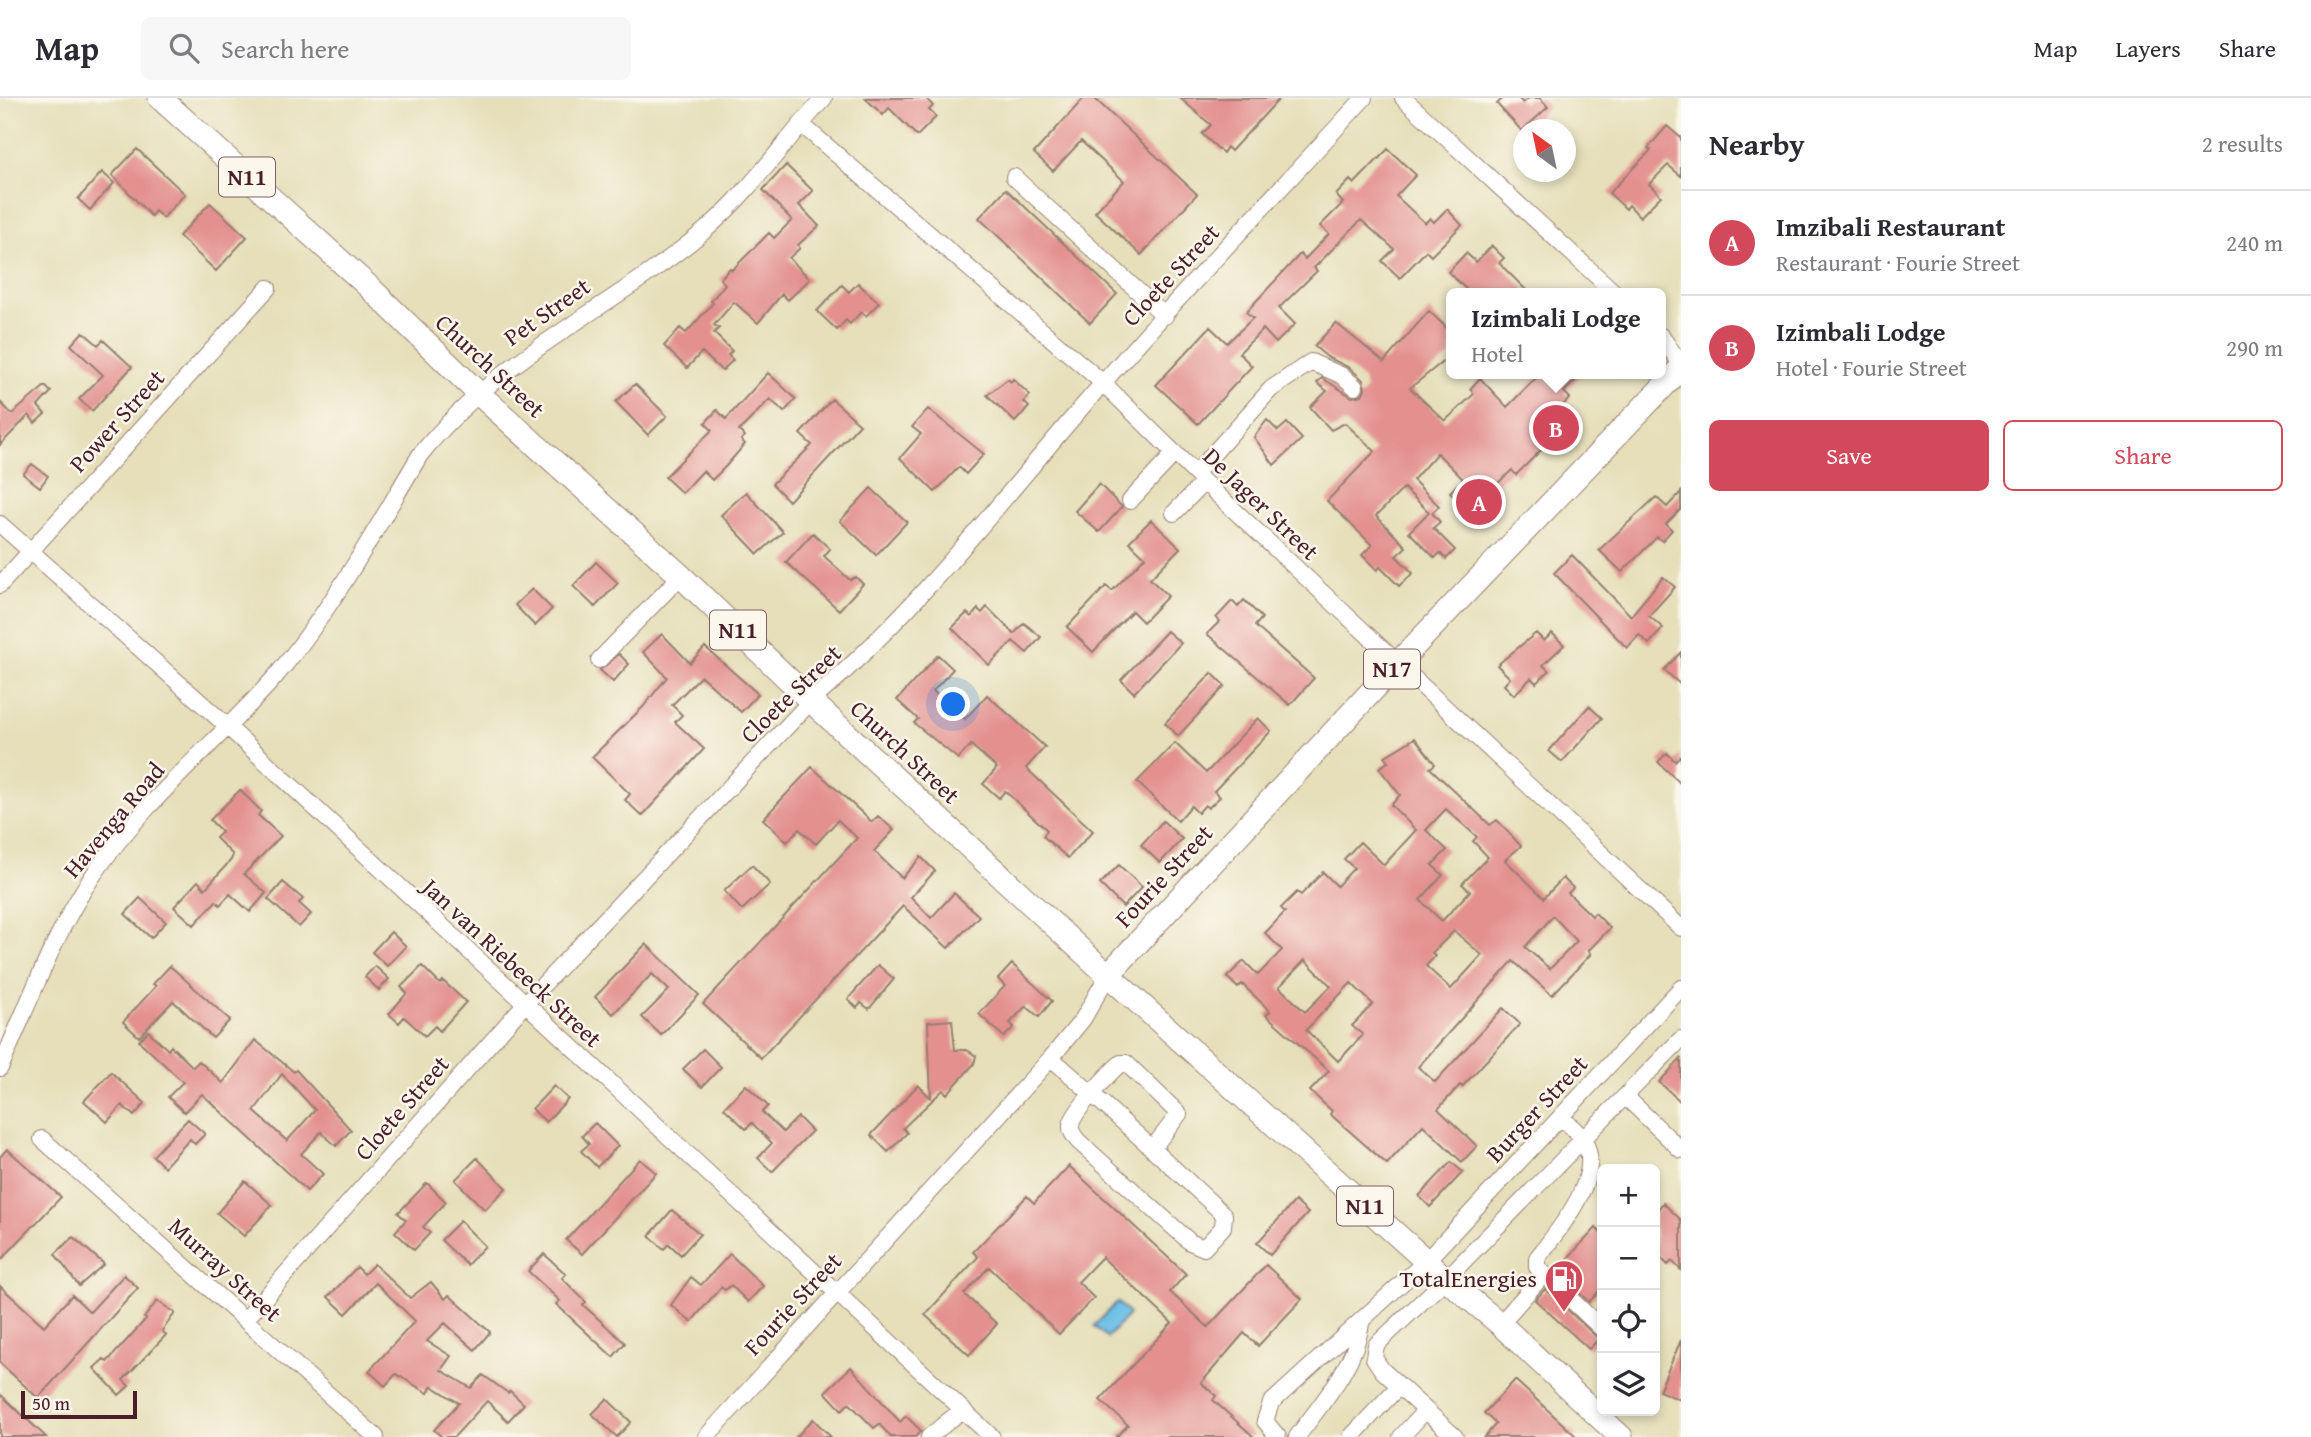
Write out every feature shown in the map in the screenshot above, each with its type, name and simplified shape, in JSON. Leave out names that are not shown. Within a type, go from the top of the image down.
[{"type":"highway","name":"Church Street","points":[[160,98],[368,286],[478,393],[681,576],[811,701],[1108,975],[1446,1279],[1597,1409]]},
{"type":"highway","name":"Fourie Street","points":[[1108,975],[1397,664],[1681,366]]},
{"type":"highway","name":"Church Street","points":[[1603,1416],[1621,1437]]},
{"type":"street","name":"Pet Street","points":[[227,726],[274,677],[310,632],[420,455],[449,420],[531,350],[665,261],[705,230],[730,206],[824,98]]},
{"type":"street","name":"Cloete Street","points":[[246,1319],[524,1005],[811,701],[860,660],[924,593],[1103,383],[1364,98]]},
{"type":"street","points":[[1404,98],[1610,288]]},
{"type":"street","name":"De Jager Street","points":[[801,124],[1103,383],[1397,664],[1681,928]]},
{"type":"street","points":[[1014,177],[1165,316]]},
{"type":"street","name":"Power Street","points":[[0,584],[268,288]]},
{"type":"street","points":[[1666,342],[1681,366]]},
{"type":"street","points":[[1174,513],[1271,389],[1311,362],[1321,364],[1355,387]]},
{"type":"street","points":[[1130,501],[1175,453]]},
{"type":"street","name":"Jan van Riebeeck Street","points":[[0,524],[227,726],[836,1296],[992,1437]]},
{"type":"street","points":[[599,660],[681,576]]},
{"type":"street","name":"Havenga Road","points":[[0,1068],[82,891],[136,822],[227,726]]},
{"type":"street","name":"Fourie Street","points":[[706,1437],[1051,1058],[1083,1019],[1108,975]]},
{"type":"street","name":"Burger Street","points":[[1278,1437],[1265,1421],[1267,1409],[1426,1261],[1681,988]]},
{"type":"street","points":[[1455,1437],[1377,1365],[1374,1358],[1376,1345],[1584,1141],[1681,1039]]},
{"type":"street","points":[[1051,1058],[1093,1094],[1152,1149],[1224,1215],[1223,1227],[1204,1248],[1190,1242],[1077,1141],[1072,1123],[1093,1094],[1123,1063],[1177,1110],[1179,1118],[1152,1149]]},
{"type":"street","points":[[1626,1097],[1681,1150]]},
{"type":"street","points":[[1561,1117],[1584,1141],[1591,1160],[1568,1217],[1537,1258],[1537,1267],[1543,1276],[1597,1325]]},
{"type":"street","name":"Murray Street","points":[[42,1139],[376,1437]]},
{"type":"street","points":[[1500,1324],[1543,1276]]},
{"type":"street","points":[[1297,1437],[1346,1370],[1358,1340],[1361,1324]]},
{"type":"street","points":[[1352,1437],[1399,1386]]},
{"type":"street","points":[[929,1437],[962,1410]]},
{"type":"street","points":[[1401,1437],[1426,1410]]},
{"type":"water","points":[[1117,1302],[1129,1314],[1107,1338],[1094,1326]]},
{"type":"building","points":[[865,98],[926,98],[933,106],[929,110],[936,117],[917,136],[889,108],[883,115]]},
{"type":"building","points":[[1084,98],[1094,98],[1197,194],[1141,255],[1095,212],[1124,181],[1081,141],[1053,171],[1034,153]]},
{"type":"building","points":[[1180,98],[1280,98],[1231,151],[1227,147],[1223,153],[1202,134],[1211,125]]},
{"type":"building","points":[[1503,98],[1518,98],[1523,103],[1529,98],[1540,98],[1548,107],[1535,119],[1513,119],[1513,121],[1497,104]]},
{"type":"building","points":[[1667,126],[1681,138],[1681,176],[1668,165],[1649,184],[1661,196],[1640,217],[1629,205],[1626,209],[1609,193],[1651,150],[1648,148]]},
{"type":"building","points":[[137,149],[185,194],[163,218],[155,211],[151,216],[112,175]]},
{"type":"building","points":[[1388,149],[1416,175],[1396,196],[1425,223],[1430,218],[1434,222],[1447,209],[1462,225],[1431,256],[1426,251],[1400,278],[1382,261],[1394,249],[1361,220],[1314,268],[1317,271],[1279,308],[1295,324],[1276,343],[1263,329],[1239,353],[1252,366],[1198,424],[1156,385],[1210,327],[1227,343],[1253,318],[1246,312],[1300,254],[1305,259],[1329,234],[1320,226],[1343,203],[1336,195],[1350,180],[1354,184]]},
{"type":"building","points":[[786,165],[813,191],[799,205],[819,226],[798,245],[800,248],[789,258],[810,279],[788,300],[782,294],[758,323],[734,302],[714,325],[719,328],[714,333],[732,351],[728,355],[733,360],[722,371],[702,352],[687,368],[664,346],[680,328],[686,333],[713,303],[711,301],[725,284],[720,279],[730,268],[732,270],[769,233],[774,238],[792,220],[763,190]]},
{"type":"building","points":[[102,172],[114,183],[90,210],[78,199]]},
{"type":"building","points":[[1006,189],[1117,294],[1090,323],[979,218]]},
{"type":"building","points":[[210,203],[247,237],[216,271],[179,236]]},
{"type":"building","points":[[1492,246],[1504,258],[1499,263],[1524,288],[1465,288],[1448,272],[1466,253],[1476,262]]},
{"type":"building","points":[[858,283],[879,303],[866,316],[861,312],[850,324],[846,320],[837,330],[817,311],[842,285],[849,292]]},
{"type":"building","points":[[1429,311],[1446,327],[1446,359],[1410,388],[1445,421],[1474,394],[1470,389],[1479,379],[1507,407],[1535,379],[1577,379],[1564,392],[1570,398],[1535,434],[1546,445],[1516,475],[1512,470],[1468,511],[1450,492],[1463,479],[1437,453],[1413,480],[1439,506],[1432,513],[1440,522],[1433,528],[1455,550],[1446,559],[1440,553],[1435,558],[1409,532],[1429,512],[1404,488],[1376,516],[1406,547],[1396,556],[1413,573],[1399,586],[1380,567],[1377,570],[1362,555],[1372,545],[1327,501],[1375,451],[1345,423],[1331,430],[1310,407],[1327,391],[1317,383],[1322,378],[1352,397],[1362,395],[1365,389],[1363,380],[1350,368],[1327,357],[1314,346],[1336,323],[1384,362]]},
{"type":"building","points":[[83,332],[98,345],[103,340],[132,367],[92,411],[79,399],[103,375],[71,345]]},
{"type":"building","points":[[768,373],[796,399],[784,412],[770,399],[739,431],[745,436],[741,440],[745,444],[726,466],[712,480],[703,471],[682,493],[665,477],[712,430],[705,423],[717,410],[726,419]]},
{"type":"building","points":[[1008,379],[1011,382],[1013,379],[1030,395],[1024,402],[1029,407],[1015,422],[987,395]]},
{"type":"building","points":[[635,384],[667,416],[648,435],[616,402]]},
{"type":"building","points":[[45,386],[51,392],[38,406],[45,414],[35,423],[29,415],[0,445],[0,402],[12,414]]},
{"type":"building","points":[[832,399],[860,424],[789,501],[772,484],[812,445],[800,434]]},
{"type":"building","points":[[928,409],[984,454],[966,474],[959,467],[935,492],[900,458],[921,434],[912,427]]},
{"type":"building","points":[[1267,420],[1278,431],[1287,423],[1302,439],[1274,465],[1254,437]]},
{"type":"building","points":[[32,464],[48,476],[40,487],[23,474]]},
{"type":"building","points":[[1099,484],[1122,507],[1099,532],[1075,511]]},
{"type":"building","points":[[871,488],[907,522],[876,555],[840,521]]},
{"type":"building","points":[[746,492],[783,532],[758,554],[721,515]]},
{"type":"building","points":[[1681,492],[1681,509],[1666,524],[1672,530],[1662,541],[1657,537],[1622,572],[1599,550],[1656,497],[1667,507]]},
{"type":"building","points":[[1151,520],[1180,548],[1150,579],[1168,596],[1143,622],[1132,611],[1093,652],[1067,627],[1106,586],[1112,591],[1145,557],[1129,542]]},
{"type":"building","points":[[813,533],[830,549],[824,556],[850,580],[856,577],[863,584],[839,610],[786,562]]},
{"type":"building","points":[[1572,555],[1631,616],[1663,577],[1675,587],[1649,616],[1663,628],[1649,644],[1639,635],[1627,648],[1554,573]]},
{"type":"building","points":[[596,562],[618,583],[595,607],[573,586]]},
{"type":"building","points":[[532,589],[552,609],[535,626],[515,605]]},
{"type":"building","points":[[1244,600],[1262,618],[1255,626],[1314,678],[1290,705],[1207,634],[1220,621],[1216,618],[1232,601],[1238,607]]},
{"type":"building","points":[[987,607],[1014,634],[1024,623],[1041,637],[1027,653],[1013,641],[989,665],[952,628],[967,613],[971,617],[978,609],[982,613]]},
{"type":"building","points":[[1167,631],[1181,643],[1134,693],[1121,680]]},
{"type":"building","points":[[1536,633],[1544,641],[1552,633],[1564,645],[1543,665],[1549,671],[1536,683],[1531,678],[1514,695],[1504,685],[1510,678],[1497,665]]},
{"type":"building","points":[[662,634],[690,663],[705,647],[758,694],[741,712],[701,676],[672,705],[682,715],[675,722],[704,749],[642,816],[625,800],[630,794],[592,757],[643,707],[667,677],[643,652]]},
{"type":"building","points":[[1681,652],[1681,685],[1664,670]]},
{"type":"building","points":[[619,654],[629,664],[613,682],[600,670]]},
{"type":"building","points":[[938,655],[953,669],[933,691],[965,719],[987,695],[1045,747],[1026,768],[1093,831],[1068,858],[1043,836],[1047,830],[1005,791],[999,798],[983,784],[997,768],[971,745],[958,759],[914,723],[918,719],[897,700]]},
{"type":"building","points":[[1212,673],[1225,686],[1178,736],[1165,723]]},
{"type":"building","points":[[1589,706],[1602,718],[1562,762],[1549,751]]},
{"type":"building","points":[[1258,718],[1271,731],[1214,791],[1220,797],[1208,808],[1205,805],[1198,813],[1191,806],[1178,821],[1137,782],[1175,743],[1206,773]]},
{"type":"building","points":[[1415,738],[1435,764],[1430,768],[1490,825],[1497,820],[1521,846],[1505,860],[1544,898],[1563,878],[1573,888],[1568,893],[1592,916],[1595,913],[1610,928],[1588,951],[1591,954],[1552,995],[1513,961],[1418,1067],[1435,1082],[1503,1008],[1520,1024],[1438,1109],[1477,1146],[1462,1162],[1423,1125],[1387,1164],[1330,1114],[1332,1111],[1310,1091],[1329,1071],[1266,1015],[1270,1011],[1242,984],[1238,988],[1227,977],[1244,961],[1258,975],[1282,950],[1265,933],[1285,912],[1281,908],[1297,892],[1301,895],[1323,872],[1337,886],[1354,868],[1344,859],[1360,842],[1384,865],[1416,830],[1391,805],[1400,795],[1379,768],[1388,762],[1384,757]],"holes":[[[1446,809],[1477,837],[1473,841],[1488,857],[1462,884],[1470,891],[1442,921],[1420,900],[1443,875],[1432,865],[1447,850],[1426,830]],[[1553,916],[1577,941],[1550,969],[1525,947]],[[1454,931],[1482,955],[1451,989],[1426,966],[1435,956],[1432,953]],[[1305,960],[1331,986],[1305,1012],[1279,987]],[[1351,983],[1373,1004],[1352,1026],[1363,1035],[1338,1061],[1306,1030]]]},
{"type":"building","points":[[1667,753],[1675,761],[1681,755],[1681,784],[1658,762]]},
{"type":"building","points":[[812,767],[872,822],[878,816],[894,830],[874,851],[902,878],[921,857],[935,871],[911,897],[931,918],[954,893],[979,916],[948,948],[903,906],[761,1058],[703,1004],[857,838],[838,820],[816,844],[799,829],[787,842],[763,819]]},
{"type":"building","points":[[240,790],[261,811],[258,815],[281,836],[244,874],[266,893],[250,912],[230,894],[220,905],[216,901],[194,925],[174,907],[198,881],[205,889],[231,860],[233,855],[216,838],[222,832],[210,820]]},
{"type":"building","points":[[1163,821],[1182,839],[1160,863],[1141,845]]},
{"type":"building","points":[[752,865],[770,884],[742,910],[724,891]]},
{"type":"building","points":[[1119,865],[1142,887],[1123,907],[1100,884]]},
{"type":"building","points":[[283,882],[303,899],[299,903],[311,914],[299,927],[268,899]]},
{"type":"building","points":[[140,898],[166,922],[151,938],[125,914]]},
{"type":"building","points":[[391,932],[406,946],[387,966],[372,952]]},
{"type":"building","points":[[646,944],[699,995],[661,1035],[642,1017],[669,990],[652,974],[613,1014],[595,997]]},
{"type":"building","points":[[1012,964],[1052,1001],[1039,1017],[1026,1006],[1010,1023],[1014,1027],[1004,1037],[979,1014],[1005,986],[998,979]]},
{"type":"building","points":[[878,965],[894,979],[869,1009],[861,1003],[857,1008],[848,999]]},
{"type":"building","points":[[170,966],[230,1020],[213,1038],[173,1001],[139,1037],[123,1022],[156,986],[153,984]]},
{"type":"building","points":[[375,966],[389,979],[379,990],[365,977]]},
{"type":"building","points":[[422,966],[440,984],[443,981],[466,1002],[440,1031],[435,1026],[425,1036],[404,1017],[399,1023],[389,1014],[407,993],[401,987]]},
{"type":"building","points":[[952,1020],[955,1050],[967,1050],[976,1056],[974,1064],[947,1094],[943,1090],[903,1128],[907,1133],[888,1152],[871,1135],[918,1085],[931,1098],[928,1022]]},
{"type":"building","points":[[148,1031],[168,1050],[171,1046],[193,1067],[199,1061],[223,1083],[255,1040],[294,1072],[296,1070],[351,1130],[336,1146],[321,1132],[301,1154],[323,1174],[307,1191],[202,1094],[184,1112],[168,1097],[183,1082],[139,1041]],"holes":[[[282,1074],[315,1110],[287,1141],[254,1111]]]},
{"type":"building","points":[[703,1049],[721,1067],[702,1087],[683,1069]]},
{"type":"building","points":[[1681,1059],[1681,1102],[1659,1082]]},
{"type":"building","points":[[111,1072],[145,1103],[134,1116],[122,1105],[107,1122],[84,1101]]},
{"type":"building","points":[[746,1085],[768,1106],[762,1112],[783,1132],[798,1117],[812,1131],[772,1172],[758,1158],[772,1143],[752,1123],[746,1129],[724,1108]]},
{"type":"building","points":[[554,1086],[568,1099],[546,1122],[532,1109]]},
{"type":"building","points":[[188,1119],[205,1134],[195,1144],[190,1139],[164,1167],[153,1156]]},
{"type":"building","points":[[595,1123],[618,1146],[597,1167],[581,1151],[589,1144],[582,1136]]},
{"type":"building","points":[[7,1149],[61,1197],[0,1261],[0,1157]]},
{"type":"building","points":[[477,1158],[506,1188],[485,1210],[455,1180]]},
{"type":"building","points":[[640,1159],[656,1173],[582,1254],[566,1240]]},
{"type":"building","points":[[1451,1162],[1463,1172],[1430,1207],[1419,1196]]},
{"type":"building","points":[[1069,1166],[1186,1274],[1170,1292],[1208,1327],[1266,1265],[1302,1299],[1258,1346],[1244,1333],[1201,1383],[1216,1396],[1213,1400],[1254,1437],[1116,1437],[1128,1425],[1100,1400],[1172,1323],[1102,1257],[1078,1282],[1094,1298],[1059,1334],[989,1267],[964,1294],[997,1324],[969,1355],[925,1315],[978,1257],[973,1252],[1027,1196],[1034,1203]]},
{"type":"building","points":[[245,1181],[272,1205],[244,1236],[217,1213]]},
{"type":"building","points":[[427,1183],[446,1202],[423,1227],[430,1233],[414,1250],[395,1232],[406,1220],[398,1213]]},
{"type":"building","points":[[1295,1201],[1308,1213],[1270,1255],[1257,1243]]},
{"type":"building","points":[[1663,1203],[1681,1220],[1681,1270],[1672,1261],[1668,1265],[1660,1257],[1660,1207]]},
{"type":"building","points":[[672,1210],[700,1234],[681,1255],[669,1244],[664,1249],[649,1236]]},
{"type":"building","points":[[460,1221],[485,1246],[467,1265],[441,1240]]},
{"type":"building","points":[[1596,1228],[1597,1293],[1589,1302],[1571,1285],[1582,1273],[1567,1259]]},
{"type":"building","points":[[73,1237],[104,1264],[79,1286],[55,1254]]},
{"type":"building","points":[[544,1254],[566,1274],[562,1278],[586,1302],[583,1305],[625,1343],[613,1357],[556,1304],[560,1301],[528,1271]]},
{"type":"building","points":[[730,1254],[763,1286],[748,1302],[731,1285],[725,1290],[721,1287],[691,1322],[671,1305],[691,1277],[701,1285]]},
{"type":"building","points":[[374,1264],[410,1298],[431,1282],[445,1299],[449,1295],[490,1332],[475,1350],[445,1323],[427,1341],[451,1356],[441,1370],[471,1388],[483,1375],[508,1393],[510,1391],[524,1404],[508,1421],[487,1401],[454,1437],[442,1437],[434,1430],[459,1403],[432,1386],[428,1393],[396,1374],[385,1386],[369,1371],[415,1321],[376,1283],[346,1314],[328,1297],[357,1267],[364,1274]]},
{"type":"building","points":[[124,1275],[138,1288],[38,1398],[0,1363],[0,1286],[44,1326],[72,1295],[90,1312]]},
{"type":"building","points":[[1545,1289],[1597,1337],[1597,1341],[1589,1349],[1535,1300]]},
{"type":"building","points":[[157,1301],[175,1313],[162,1331],[166,1335],[123,1380],[129,1386],[119,1395],[94,1368],[104,1359],[107,1362],[146,1319],[144,1318]]},
{"type":"building","points":[[1681,1340],[1681,1400],[1660,1391]]},
{"type":"building","points":[[851,1367],[900,1422],[906,1416],[921,1431],[915,1437],[891,1437],[879,1424],[874,1428],[849,1403],[842,1410],[825,1392]]},
{"type":"building","points":[[1515,1380],[1577,1437],[1484,1437],[1496,1424],[1484,1413]]},
{"type":"building","points":[[0,1394],[46,1437],[0,1437]]},
{"type":"building","points":[[607,1399],[631,1422],[617,1437],[592,1414]]},
{"type":"building","points":[[813,1419],[831,1437],[796,1437]]},
{"type":"place","name":"Izimbali Lodge","points":[[1556,428]]},
{"type":"place","name":"Imzibali Restaurant","points":[[1479,502]]},
{"type":"place","name":"TotalEnergies","points":[[1564,1313]]}]
